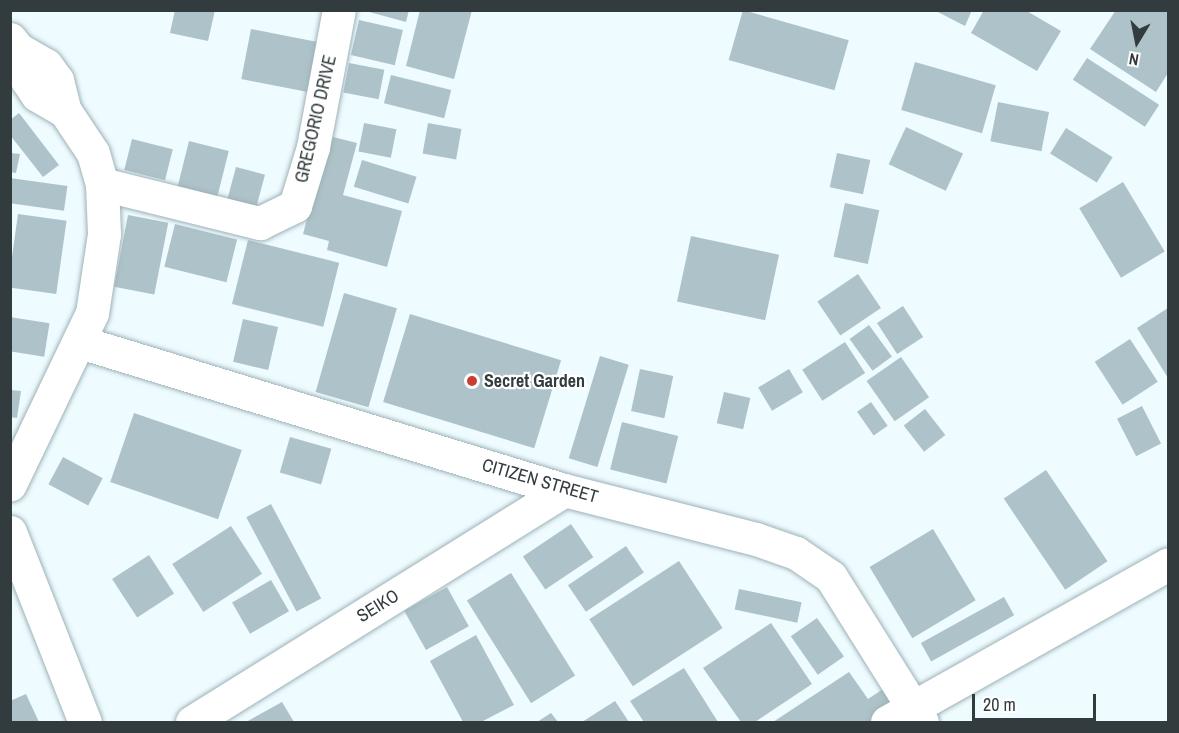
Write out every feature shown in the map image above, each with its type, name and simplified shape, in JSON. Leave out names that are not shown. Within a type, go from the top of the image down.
[{"type":"street","name":"GREGORIO DRIVE","points":[[102,184],[260,223],[295,206],[313,147],[339,10]]},
{"type":"street","points":[[10,484],[81,342],[100,280],[102,184],[93,153],[65,111],[52,73],[14,44]]},
{"type":"street","name":"CITIZEN STREET","points":[[81,342],[564,490],[756,539],[796,553],[831,577],[907,717]]},
{"type":"street","name":"SEIKO","points":[[192,723],[564,490]]},
{"type":"street","points":[[10,532],[85,723]]},
{"type":"street","points":[[907,717],[1168,564]]},
{"type":"building","points":[[175,10],[215,10],[208,41],[170,33]]},
{"type":"building","points":[[362,10],[409,10],[406,22]]},
{"type":"building","points":[[420,10],[472,10],[454,79],[406,66]]},
{"type":"building","points":[[743,10],[849,40],[834,90],[729,60]]},
{"type":"building","points":[[934,10],[972,10],[965,26]]},
{"type":"building","points":[[984,10],[1025,10],[1061,31],[1037,71],[971,33]]},
{"type":"building","points":[[1116,10],[1168,10],[1168,73],[1156,92],[1090,49]]},
{"type":"building","points":[[359,20],[403,30],[395,65],[351,55]]},
{"type":"building","points":[[251,29],[319,42],[309,92],[241,79]]},
{"type":"building","points":[[1087,58],[1159,105],[1145,127],[1073,80]]},
{"type":"building","points":[[915,62],[996,85],[982,133],[901,110]]},
{"type":"building","points":[[349,63],[384,70],[379,99],[343,92]]},
{"type":"building","points":[[391,75],[451,90],[444,118],[384,103]]},
{"type":"building","points":[[998,102],[1049,112],[1041,151],[990,141]]},
{"type":"building","points":[[19,113],[59,165],[43,177],[10,135],[10,120]]},
{"type":"building","points":[[364,123],[396,129],[391,158],[358,151]]},
{"type":"building","points":[[428,123],[461,129],[456,159],[423,154]]},
{"type":"building","points":[[906,127],[963,154],[946,191],[889,164]]},
{"type":"building","points":[[1066,128],[1113,157],[1097,183],[1050,153]]},
{"type":"building","points":[[329,136],[357,143],[343,195],[402,211],[387,267],[327,250],[329,241],[303,234]]},
{"type":"building","points":[[132,139],[173,149],[165,180],[124,170]]},
{"type":"building","points":[[189,141],[229,151],[216,203],[176,193]]},
{"type":"building","points":[[10,153],[20,154],[16,173],[10,172]]},
{"type":"building","points":[[837,153],[870,160],[863,194],[830,187]]},
{"type":"building","points":[[362,160],[417,177],[408,203],[354,187]]},
{"type":"building","points":[[236,167],[265,175],[256,210],[227,202]]},
{"type":"building","points":[[10,178],[67,186],[64,211],[10,203]]},
{"type":"building","points":[[1123,182],[1165,251],[1121,278],[1079,208]]},
{"type":"building","points":[[845,203],[879,210],[868,264],[834,257]]},
{"type":"building","points":[[18,214],[67,221],[56,294],[10,288],[10,271]]},
{"type":"building","points":[[128,215],[168,223],[154,294],[114,287]]},
{"type":"building","points":[[175,224],[237,239],[226,282],[164,267]]},
{"type":"building","points":[[691,236],[779,255],[765,320],[677,302]]},
{"type":"building","points":[[248,240],[339,263],[323,327],[232,304]]},
{"type":"building","points":[[858,274],[881,308],[840,335],[817,301]]},
{"type":"building","points":[[344,293],[397,308],[368,407],[316,392]]},
{"type":"building","points":[[903,306],[923,337],[897,354],[877,323]]},
{"type":"building","points":[[1168,308],[1168,378],[1137,328]]},
{"type":"building","name":"Secret Garden","points":[[410,314],[561,360],[534,448],[383,402]]},
{"type":"building","points":[[10,317],[50,323],[44,357],[10,351]]},
{"type":"building","points":[[243,319],[278,327],[268,370],[233,362]]},
{"type":"building","points":[[869,325],[892,357],[873,371],[850,339]]},
{"type":"building","points":[[1130,339],[1158,382],[1123,405],[1095,362]]},
{"type":"building","points":[[845,342],[865,373],[822,401],[802,370]]},
{"type":"building","points":[[600,356],[629,365],[597,467],[569,458]]},
{"type":"building","points":[[901,357],[929,397],[895,421],[867,381]]},
{"type":"building","points":[[640,369],[673,376],[664,418],[631,411]]},
{"type":"building","points":[[789,369],[803,392],[772,411],[758,388]]},
{"type":"building","points":[[10,390],[21,391],[17,418],[10,417]]},
{"type":"building","points":[[724,392],[750,398],[743,429],[717,423]]},
{"type":"building","points":[[871,402],[888,426],[874,436],[857,412]]},
{"type":"building","points":[[1142,406],[1161,443],[1136,456],[1117,419]]},
{"type":"building","points":[[925,409],[945,435],[924,452],[904,426]]},
{"type":"building","points":[[134,413],[242,450],[218,519],[110,482]]},
{"type":"building","points":[[622,422],[678,436],[666,484],[610,470]]},
{"type":"building","points":[[290,437],[331,449],[321,484],[280,473]]},
{"type":"building","points":[[63,457],[103,478],[88,505],[48,484]]},
{"type":"building","points":[[1046,470],[1108,561],[1065,590],[1004,499]]},
{"type":"building","points":[[271,504],[321,598],[297,612],[246,517]]},
{"type":"building","points":[[571,524],[593,557],[545,590],[523,556]]},
{"type":"building","points":[[231,526],[262,574],[203,612],[172,564]]},
{"type":"building","points":[[933,529],[976,600],[912,638],[870,567]]},
{"type":"building","points":[[626,546],[644,573],[586,612],[568,585]]},
{"type":"building","points":[[149,555],[174,594],[137,618],[112,579]]},
{"type":"building","points":[[679,561],[723,628],[633,686],[589,619]]},
{"type":"building","points":[[511,573],[575,676],[531,703],[467,601]]},
{"type":"building","points":[[271,580],[289,611],[250,634],[232,602]]},
{"type":"building","points":[[447,587],[469,626],[426,650],[404,611]]},
{"type":"building","points":[[739,589],[802,602],[797,623],[735,610]]},
{"type":"building","points":[[1004,597],[1014,615],[931,661],[921,643]]},
{"type":"building","points":[[817,618],[844,657],[818,675],[791,636]]},
{"type":"building","points":[[771,623],[812,684],[755,722],[741,722],[703,668]]},
{"type":"building","points":[[476,635],[514,705],[481,722],[463,722],[430,661]]},
{"type":"building","points":[[684,668],[718,722],[644,722],[630,701]]},
{"type":"building","points":[[849,672],[868,699],[883,689],[901,716],[892,722],[773,722]]},
{"type":"building","points":[[26,694],[39,722],[10,722],[10,701]]},
{"type":"building","points":[[615,701],[629,722],[582,722]]},
{"type":"building","points":[[282,702],[294,722],[246,722]]},
{"type":"building","points":[[551,713],[558,722],[537,722]]},
{"type":"place","name":"Secret Garden","points":[[472,381]]}]
